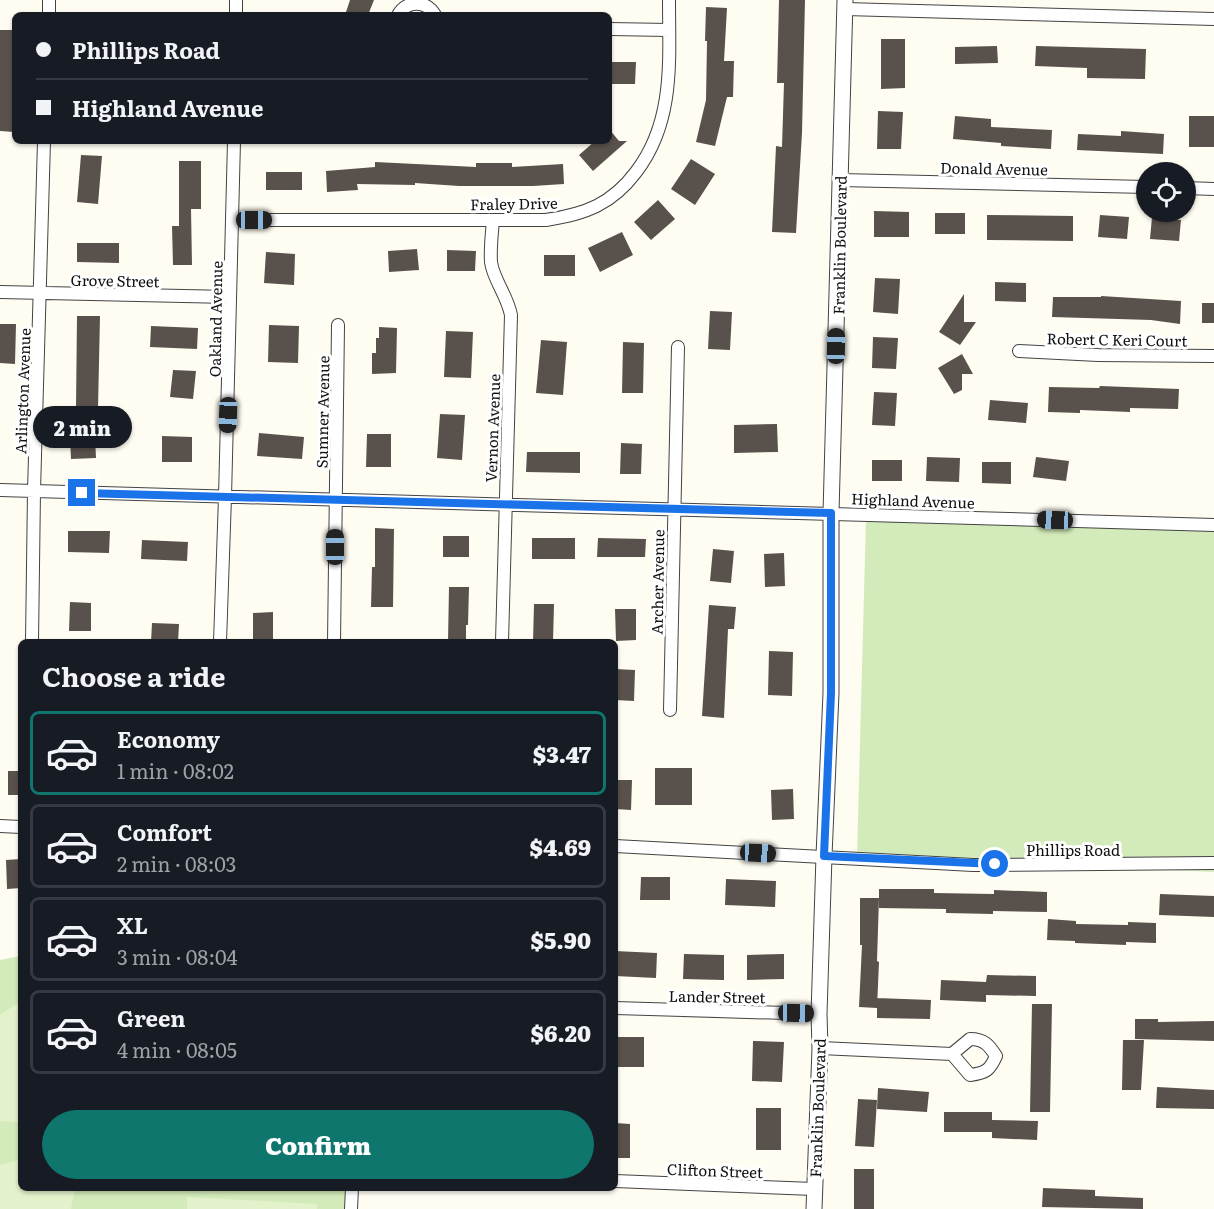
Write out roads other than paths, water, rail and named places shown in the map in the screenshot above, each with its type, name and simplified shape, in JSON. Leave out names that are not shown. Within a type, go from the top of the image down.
[{"type":"street","name":"Fraley Drive","points":[[234,220],[546,220],[570,216],[597,207],[623,189],[647,158],[656,142],[667,98],[669,0]]},
{"type":"street","points":[[400,12],[403,8],[416,3],[429,6],[433,12]]},
{"type":"street","points":[[845,4],[1214,20]]},
{"type":"street","name":"Franklin Boulevard","points":[[814,1209],[831,693],[831,513],[845,4]]},
{"type":"street","points":[[612,29],[669,30]]},
{"type":"street","name":"Arlington Avenue","points":[[32,639],[44,144]]},
{"type":"street","name":"Oakland Avenue","points":[[220,639],[229,297],[234,220],[234,144]]},
{"type":"street","name":"Donald Avenue","points":[[840,180],[1136,187]]},
{"type":"street","points":[[1196,188],[1214,189]]},
{"type":"street","name":"Vernon Avenue","points":[[493,220],[491,262],[495,277],[508,299],[511,315],[502,639]]},
{"type":"street","name":"Grove Street","points":[[0,292],[229,297]]},
{"type":"street","name":"Sumner Avenue","points":[[334,639],[338,326]]},
{"type":"street","name":"Archer Avenue","points":[[670,710],[678,347]]},
{"type":"street","name":"Robert C Keri Court","points":[[1019,351],[1098,355],[1214,356]]},
{"type":"street","name":"Highland Avenue","points":[[0,490],[1214,525]]},
{"type":"street","points":[[0,826],[18,827]]},
{"type":"street","name":"Phillips Road","points":[[618,846],[973,865],[1214,863]]},
{"type":"street","name":"Lander Street","points":[[618,1008],[819,1014]]},
{"type":"street","points":[[820,1048],[952,1054]]},
{"type":"street","name":"Clifton Street","points":[[618,1181],[814,1189]]},
{"type":"street","points":[[351,1209],[352,1191]]}]
